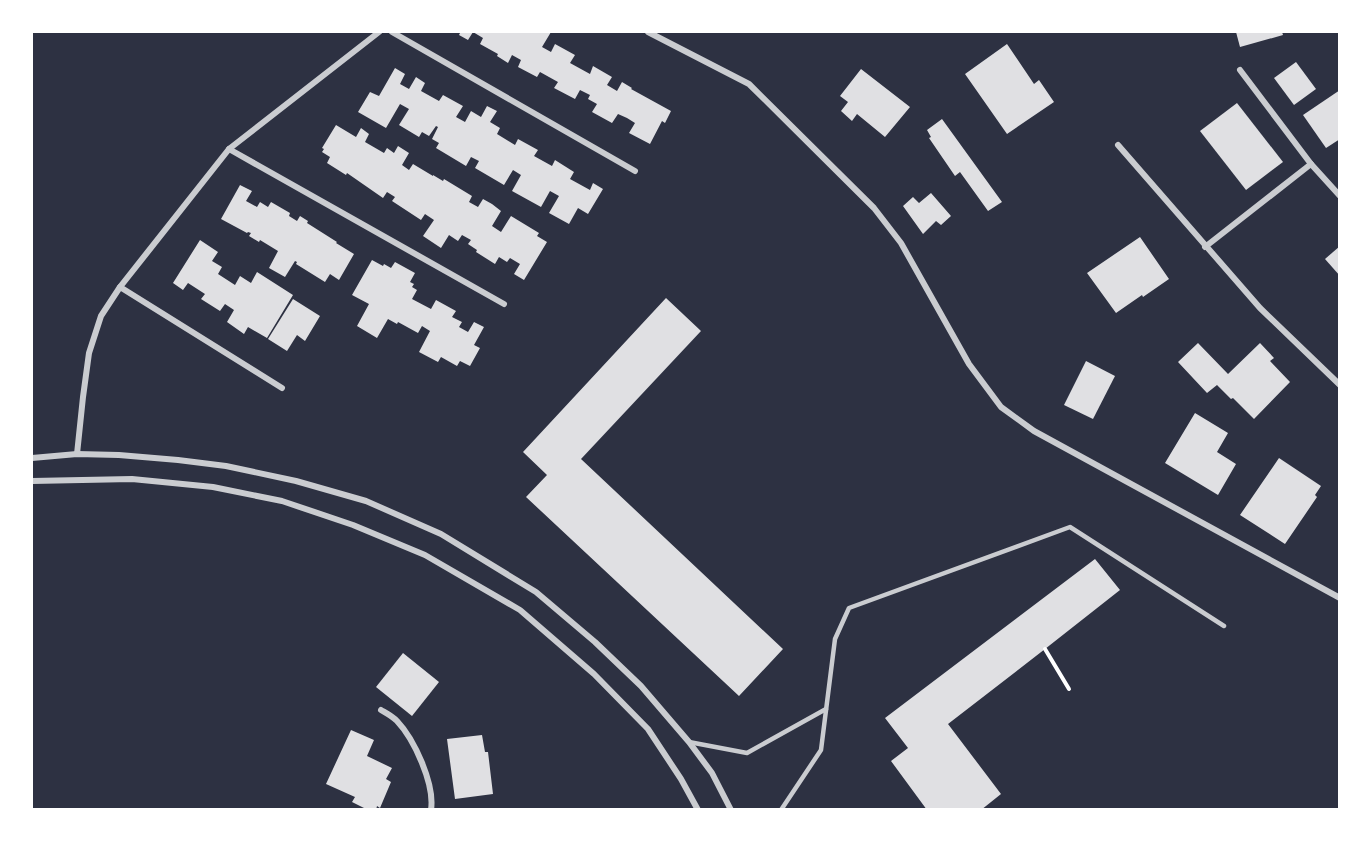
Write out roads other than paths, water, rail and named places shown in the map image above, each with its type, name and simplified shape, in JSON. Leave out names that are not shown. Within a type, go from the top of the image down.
[{"type":"street","points":[[78,454],[89,353],[101,316],[120,287],[229,149],[379,32]]},
{"type":"street","points":[[392,32],[634,171]]},
{"type":"street","points":[[648,32],[749,84],[874,208],[901,243],[969,364],[1001,407],[1034,431],[1340,598]]},
{"type":"street","points":[[1240,70],[1311,164],[1340,196]]},
{"type":"street","points":[[1118,145],[1260,308],[1340,385]]},
{"type":"street","points":[[229,149],[504,304]]},
{"type":"street","points":[[1206,247],[1311,164]]},
{"type":"street","points":[[120,287],[282,387]]},
{"type":"street","points":[[32,458],[78,454],[119,455],[226,466],[296,481],[366,501],[441,534],[536,592],[595,642],[641,686],[688,742],[711,773],[731,810]]},
{"type":"street","points":[[32,481],[132,479],[224,489],[282,501],[353,525],[425,555],[520,610],[594,674],[648,729],[681,779],[698,810]]},
{"type":"street","points":[[381,710],[396,720],[418,752],[428,781],[431,810]]},
{"type":"lane","points":[[781,810],[821,750],[835,639],[849,608],[1070,527],[1224,626]]},
{"type":"lane","points":[[688,742],[747,753],[826,709]]}]
